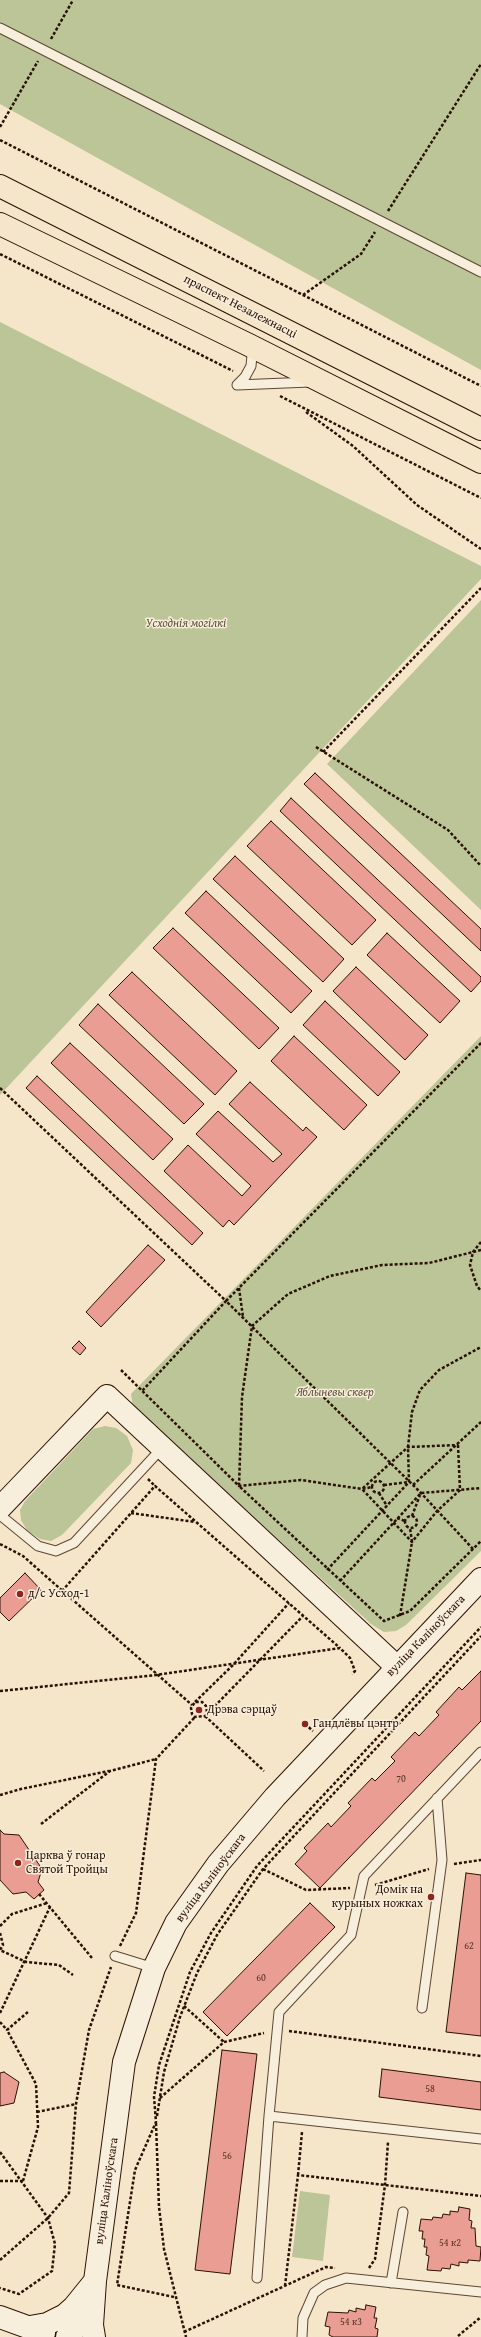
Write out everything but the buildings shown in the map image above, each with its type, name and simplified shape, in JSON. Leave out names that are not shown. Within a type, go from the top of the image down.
[{"type":"main road","name":"праспект Незалежнасці","points":[[0,186],[481,429]]},
{"type":"main road","points":[[0,224],[249,345],[481,462]]},
{"type":"main road","points":[[0,1508],[107,1396],[396,1667]]},
{"type":"main road","name":"вуліца Каліноўскага","points":[[94,2337],[93,2310],[95,2281],[124,2062],[154,1968],[176,1923],[218,1864],[275,1797],[396,1667],[481,1579]]},
{"type":"main road","points":[[30,2327],[47,2324],[65,2315],[74,2307],[95,2281]]},
{"type":"main road","points":[[67,2337],[93,2310]]},
{"type":"main road","points":[[0,2318],[30,2327],[55,2337]]},
{"type":"lane","points":[[0,28],[481,272]]},
{"type":"lane","points":[[249,345],[252,355],[251,366],[245,377],[237,385],[322,382]]},
{"type":"lane","points":[[0,1515],[38,1546],[56,1551],[74,1543],[162,1448]]},
{"type":"lane","points":[[257,2278],[269,2116],[279,2012],[351,1935],[364,1876],[481,1752]]},
{"type":"lane","points":[[422,2008],[442,1860],[437,1798]]},
{"type":"lane","points":[[115,1956],[154,1968]]},
{"type":"lane","points":[[269,2116],[481,2139]]},
{"type":"lane","points":[[391,2283],[403,2212]]},
{"type":"lane","points":[[302,2337],[303,2318],[307,2305],[314,2293],[326,2285],[346,2278],[481,2292]]},
{"type":"path","points":[[0,128],[73,0]]},
{"type":"path","points":[[303,296],[361,254],[481,64]]},
{"type":"path","points":[[0,140],[481,386]]},
{"type":"path","points":[[0,259],[6,257]]},
{"type":"path","points":[[299,407],[352,446],[417,505],[481,549]]},
{"type":"path","points":[[323,752],[481,588]]},
{"type":"path","points":[[316,748],[448,830],[481,866]]},
{"type":"path","points":[[142,1390],[226,1301],[481,1042]]},
{"type":"path","points":[[0,1088],[252,1326],[421,1493],[473,1549]]},
{"type":"path","points":[[481,1242],[473,1252],[470,1265],[473,1276],[481,1291]]},
{"type":"path","points":[[239,1486],[242,1397],[252,1326],[288,1294],[330,1276],[382,1265],[429,1263],[481,1250]]},
{"type":"path","points":[[239,1288],[243,1318]]},
{"type":"path","points":[[327,1570],[409,1482],[408,1447],[412,1412],[420,1390],[439,1370],[481,1347]]},
{"type":"path","points":[[121,1370],[327,1570],[384,1621],[410,1611],[481,1541]]},
{"type":"path","points":[[413,1485],[458,1445],[481,1422]]},
{"type":"path","points":[[362,1489],[389,1462],[408,1447],[458,1445]]},
{"type":"path","points":[[458,1445],[460,1490]]},
{"type":"path","points":[[239,1486],[301,1480],[362,1489],[372,1487],[377,1481],[384,1485],[409,1482]]},
{"type":"path","points":[[379,1492],[382,1491],[384,1485]]},
{"type":"path","points":[[62,1591],[155,1486],[340,1648],[350,1658],[355,1671],[352,1674]]},
{"type":"path","points":[[372,1487],[375,1492],[379,1492],[387,1506]]},
{"type":"path","points":[[340,1581],[421,1493],[481,1488]]},
{"type":"path","points":[[362,1489],[412,1542]]},
{"type":"path","points":[[412,1542],[437,1511],[460,1490]]},
{"type":"path","points":[[405,1521],[412,1516],[421,1493]]},
{"type":"path","points":[[130,1513],[196,1522]]},
{"type":"path","points":[[410,1528],[416,1526],[417,1522],[412,1516]]},
{"type":"path","points":[[397,1518],[405,1521],[406,1525],[410,1528],[412,1542],[400,1616]]},
{"type":"path","points":[[0,1544],[23,1556],[192,1705]]},
{"type":"path","points":[[195,1717],[191,1712],[192,1705],[233,1665],[289,1603]]},
{"type":"path","points":[[205,1716],[207,1712],[303,1616]]},
{"type":"path","points":[[186,2337],[174,2297],[164,2249],[159,2207],[154,2097],[159,2065],[190,1972],[211,1933],[257,1866],[481,1627]]},
{"type":"path","points":[[174,2297],[116,2285],[135,2170],[156,2122],[164,2072],[184,2006],[197,1973],[217,1935],[263,1870],[481,1636]]},
{"type":"path","points":[[0,1691],[233,1665],[340,1648]]},
{"type":"path","points":[[195,1702],[204,1703],[207,1712]]},
{"type":"path","points":[[0,1795],[21,1789],[110,1771],[156,1759],[195,1717],[205,1716],[264,1771]]},
{"type":"path","points":[[0,2260],[48,2218],[69,2193],[76,2104],[89,2030],[115,1956],[136,1913],[156,1759]]},
{"type":"path","points":[[41,1824],[110,1771]]},
{"type":"path","points":[[39,1894],[92,1958]]},
{"type":"path","points":[[0,1926],[12,1914],[47,1903]]},
{"type":"path","points":[[0,2013],[26,1962],[50,1907]]},
{"type":"path","points":[[0,1932],[3,1945],[0,1950],[26,1962],[59,1965],[73,1975]]},
{"type":"path","points":[[184,2006],[224,2042]]},
{"type":"path","points":[[7,2030],[29,2011]]},
{"type":"path","points":[[0,2022],[7,2030],[36,2084],[38,2127],[23,2182]]},
{"type":"path","points":[[159,2098],[224,2042],[277,2030],[481,2056]]},
{"type":"path","points":[[37,2112],[76,2104]]},
{"type":"path","points":[[363,2271],[370,2267],[375,2259],[385,2185],[389,2129]]},
{"type":"path","points":[[285,2287],[302,2136]]},
{"type":"path","points":[[0,2152],[48,2218],[55,2244],[52,2271],[19,2294],[0,2288]]},
{"type":"path","points":[[298,2175],[481,2196]]},
{"type":"path","points":[[0,2181],[23,2182]]},
{"type":"path","points":[[184,2332],[326,2267],[341,2268]]},
{"type":"path","points":[[458,2336],[481,2317]]},
{"type":"green space","points":[[0,0],[481,0],[481,370],[0,104]]},
{"type":"green space","name":"Усходнія могілкі","points":[[0,322],[481,566],[481,579],[0,1095]]},
{"type":"green space","points":[[481,600],[481,910],[327,764]]},
{"type":"green space","name":"Яблыневы сквер","points":[[481,1036],[481,1551],[406,1625],[396,1631],[384,1632],[371,1624],[133,1407],[131,1394]]},
{"type":"green space","points":[[105,1426],[116,1428],[127,1436],[133,1450],[131,1463],[62,1535],[51,1541],[40,1539],[27,1530],[21,1520],[20,1510],[25,1501],[93,1429]]},
{"type":"green space","points":[[300,2191],[330,2195],[323,2261],[292,2257]]},
{"type":"place","name":"д/с Усход-1","points":[[20,1594]]},
{"type":"place","name":"Дрэва сэрцаў","points":[[199,1710]]},
{"type":"place","name":"Гандлёвы цэнтр","points":[[305,1724]]},
{"type":"place","name":"Царква ў гонар Святой Тройцы","points":[[18,1863]]},
{"type":"place","name":"Домік на курыных ножках","points":[[431,1897]]}]
